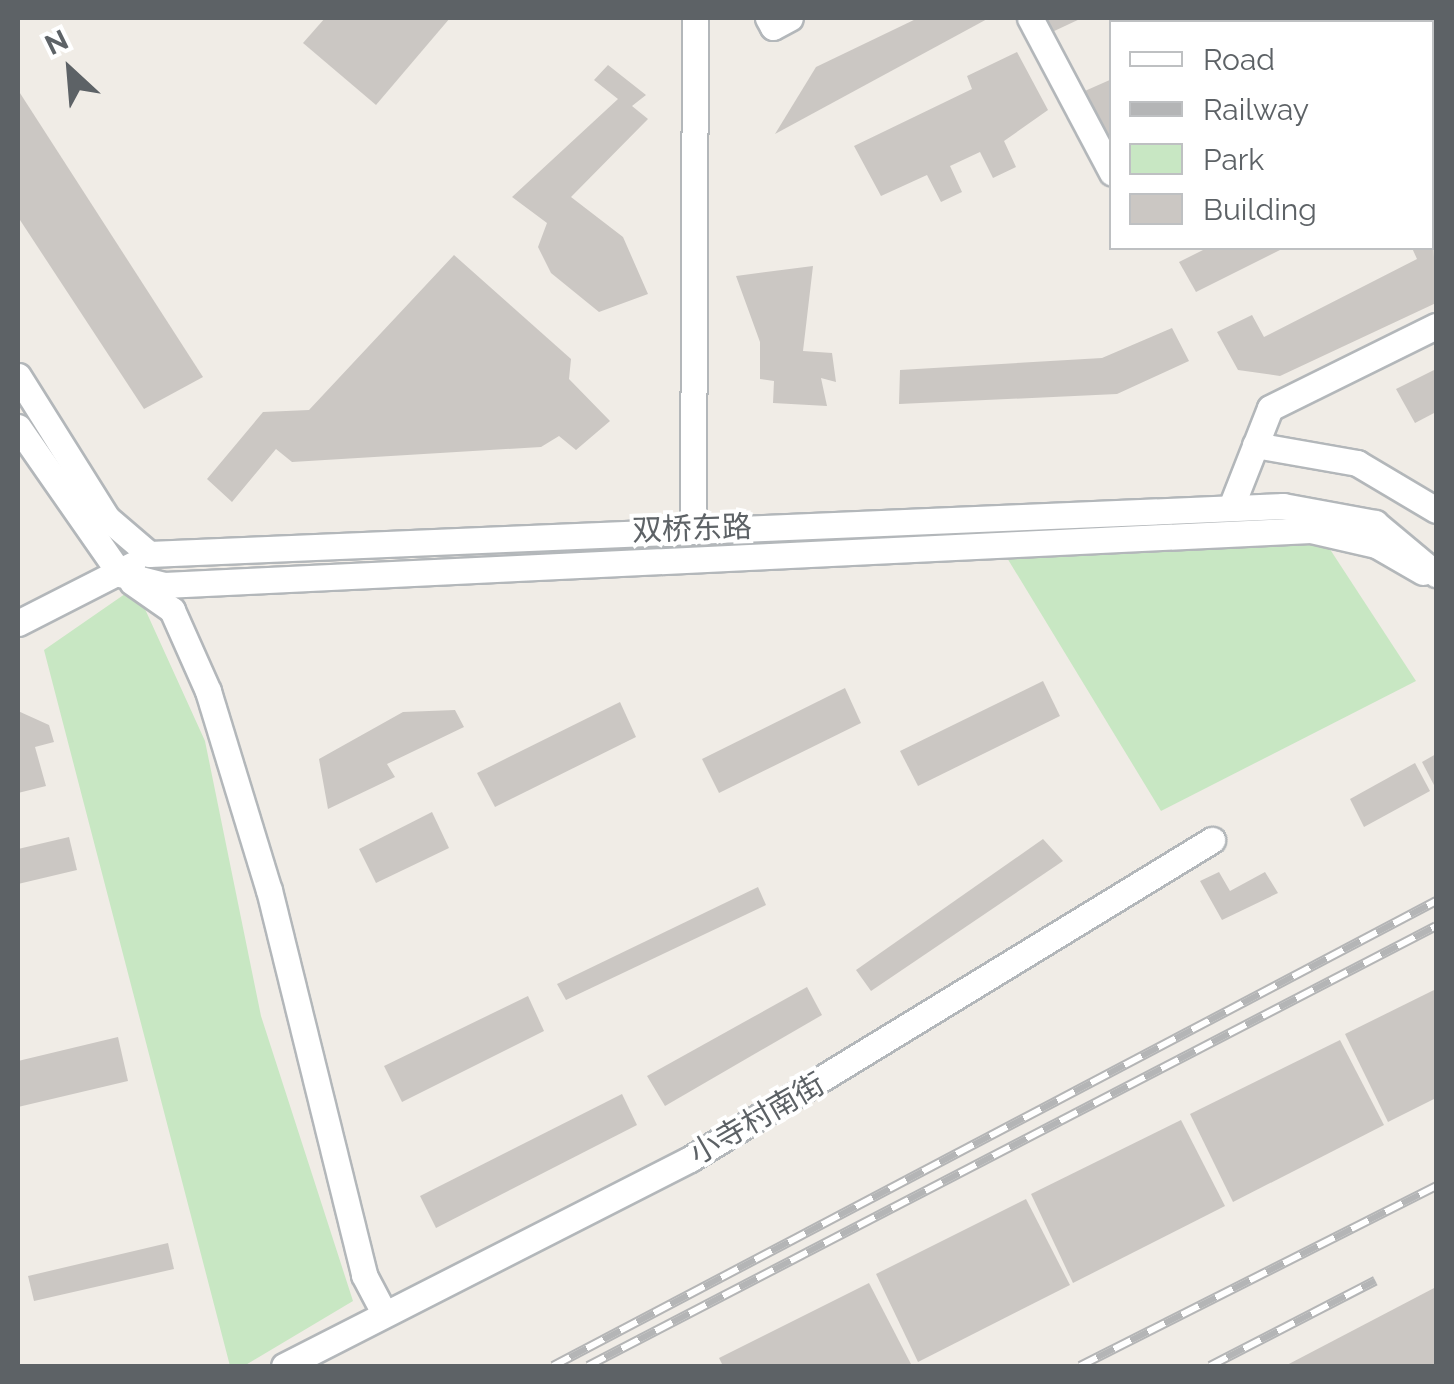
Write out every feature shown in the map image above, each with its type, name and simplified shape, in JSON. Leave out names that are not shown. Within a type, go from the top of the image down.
[{"type":"street","points":[[693,529],[695,18]]},
{"type":"street","points":[[768,18],[772,28],[790,18]]},
{"type":"street","points":[[1030,18],[1109,167]]},
{"type":"street","points":[[1232,508],[1270,408],[1436,326]]},
{"type":"street","points":[[18,376],[107,518],[149,554],[120,574],[18,623]]},
{"type":"street","points":[[18,426],[120,574],[172,610],[208,691],[269,890],[364,1276],[384,1313]]},
{"type":"street","points":[[1254,445],[1357,464],[1436,510]]},
{"type":"street","name":"双桥东路","points":[[149,554],[1232,508],[1324,509],[1375,523],[1436,577]]},
{"type":"street","name":"双桥东路","points":[[120,574],[164,585],[1311,530],[1376,545],[1436,577]]},
{"type":"street","name":"小寺村南街","points":[[284,1366],[690,1160],[1212,840]]},
{"type":"green space","points":[[1320,534],[1416,681],[1161,811],[998,543]]},
{"type":"green space","points":[[135,587],[205,741],[261,1016],[353,1301],[244,1366],[230,1366],[44,650]]},
{"type":"building","points":[[325,18],[450,18],[376,105],[303,43]]},
{"type":"building","points":[[918,18],[989,18],[775,134],[816,67]]},
{"type":"building","points":[[1043,18],[1082,18],[1050,33]]},
{"type":"building","points":[[1017,52],[1048,110],[1004,141],[1016,167],[993,178],[980,152],[950,166],[962,192],[941,202],[927,175],[881,196],[854,146],[972,89],[967,76]]},
{"type":"building","points":[[608,65],[646,95],[632,106],[648,119],[571,197],[623,237],[648,294],[599,312],[551,273],[538,247],[547,223],[512,197],[618,99],[594,80]]},
{"type":"building","points":[[1109,80],[1109,153],[1078,94]]},
{"type":"building","points":[[18,90],[203,377],[144,409],[18,217]]},
{"type":"building","points":[[1436,119],[1434,164],[1434,120]]},
{"type":"building","points":[[1203,250],[1280,250],[1196,292],[1179,262]]},
{"type":"building","points":[[1413,250],[1434,250],[1436,303],[1280,376],[1238,370],[1217,332],[1252,315],[1264,337],[1417,259]]},
{"type":"building","points":[[454,255],[571,359],[569,379],[610,421],[576,450],[559,436],[541,447],[292,462],[276,449],[232,502],[207,479],[263,412],[309,410]]},
{"type":"building","points":[[813,266],[803,351],[832,353],[836,382],[821,378],[827,406],[773,403],[774,381],[760,379],[760,342],[736,276]]},
{"type":"building","points":[[1172,328],[1189,361],[1117,394],[899,404],[900,370],[1102,358]]},
{"type":"building","points":[[1436,369],[1436,412],[1415,423],[1396,389]]},
{"type":"building","points":[[1043,681],[1060,716],[918,786],[900,751]]},
{"type":"building","points":[[845,688],[861,723],[719,793],[702,759]]},
{"type":"building","points":[[620,702],[636,737],[495,807],[477,773]]},
{"type":"building","points":[[455,710],[464,727],[387,764],[395,777],[328,809],[319,759],[403,712]]},
{"type":"building","points":[[18,711],[49,725],[54,742],[35,747],[46,786],[18,793]]},
{"type":"building","points":[[1436,754],[1436,789],[1422,762]]},
{"type":"building","points":[[1415,763],[1430,791],[1364,827],[1350,799]]},
{"type":"building","points":[[432,812],[449,848],[376,883],[359,849]]},
{"type":"building","points":[[69,837],[77,870],[18,884],[18,849]]},
{"type":"building","points":[[1043,839],[1063,861],[871,991],[856,970]]},
{"type":"building","points":[[1219,872],[1230,891],[1265,872],[1278,893],[1222,920],[1200,881]]},
{"type":"building","points":[[758,887],[766,905],[566,1000],[557,984]]},
{"type":"building","points":[[807,987],[822,1015],[665,1106],[647,1076]]},
{"type":"building","points":[[1436,989],[1436,1098],[1388,1122],[1345,1034]]},
{"type":"building","points":[[528,996],[544,1031],[402,1102],[384,1066]]},
{"type":"building","points":[[118,1037],[128,1081],[18,1107],[18,1061]]},
{"type":"building","points":[[1340,1040],[1384,1125],[1233,1202],[1190,1114]]},
{"type":"building","points":[[622,1094],[637,1125],[436,1228],[420,1196]]},
{"type":"building","points":[[1181,1120],[1225,1206],[1073,1283],[1031,1194]]},
{"type":"building","points":[[1026,1199],[1070,1285],[918,1362],[876,1274]]},
{"type":"building","points":[[168,1243],[174,1269],[34,1301],[28,1276]]},
{"type":"building","points":[[869,1283],[912,1366],[723,1366],[719,1358]]},
{"type":"building","points":[[1436,1287],[1436,1366],[1285,1366]]},
{"type":"railway","points":[[553,1366],[1436,901]]},
{"type":"railway","points":[[588,1366],[1436,926]]},
{"type":"railway","points":[[1080,1366],[1436,1186]]},
{"type":"railway","points":[[1210,1366],[1375,1281]]}]
